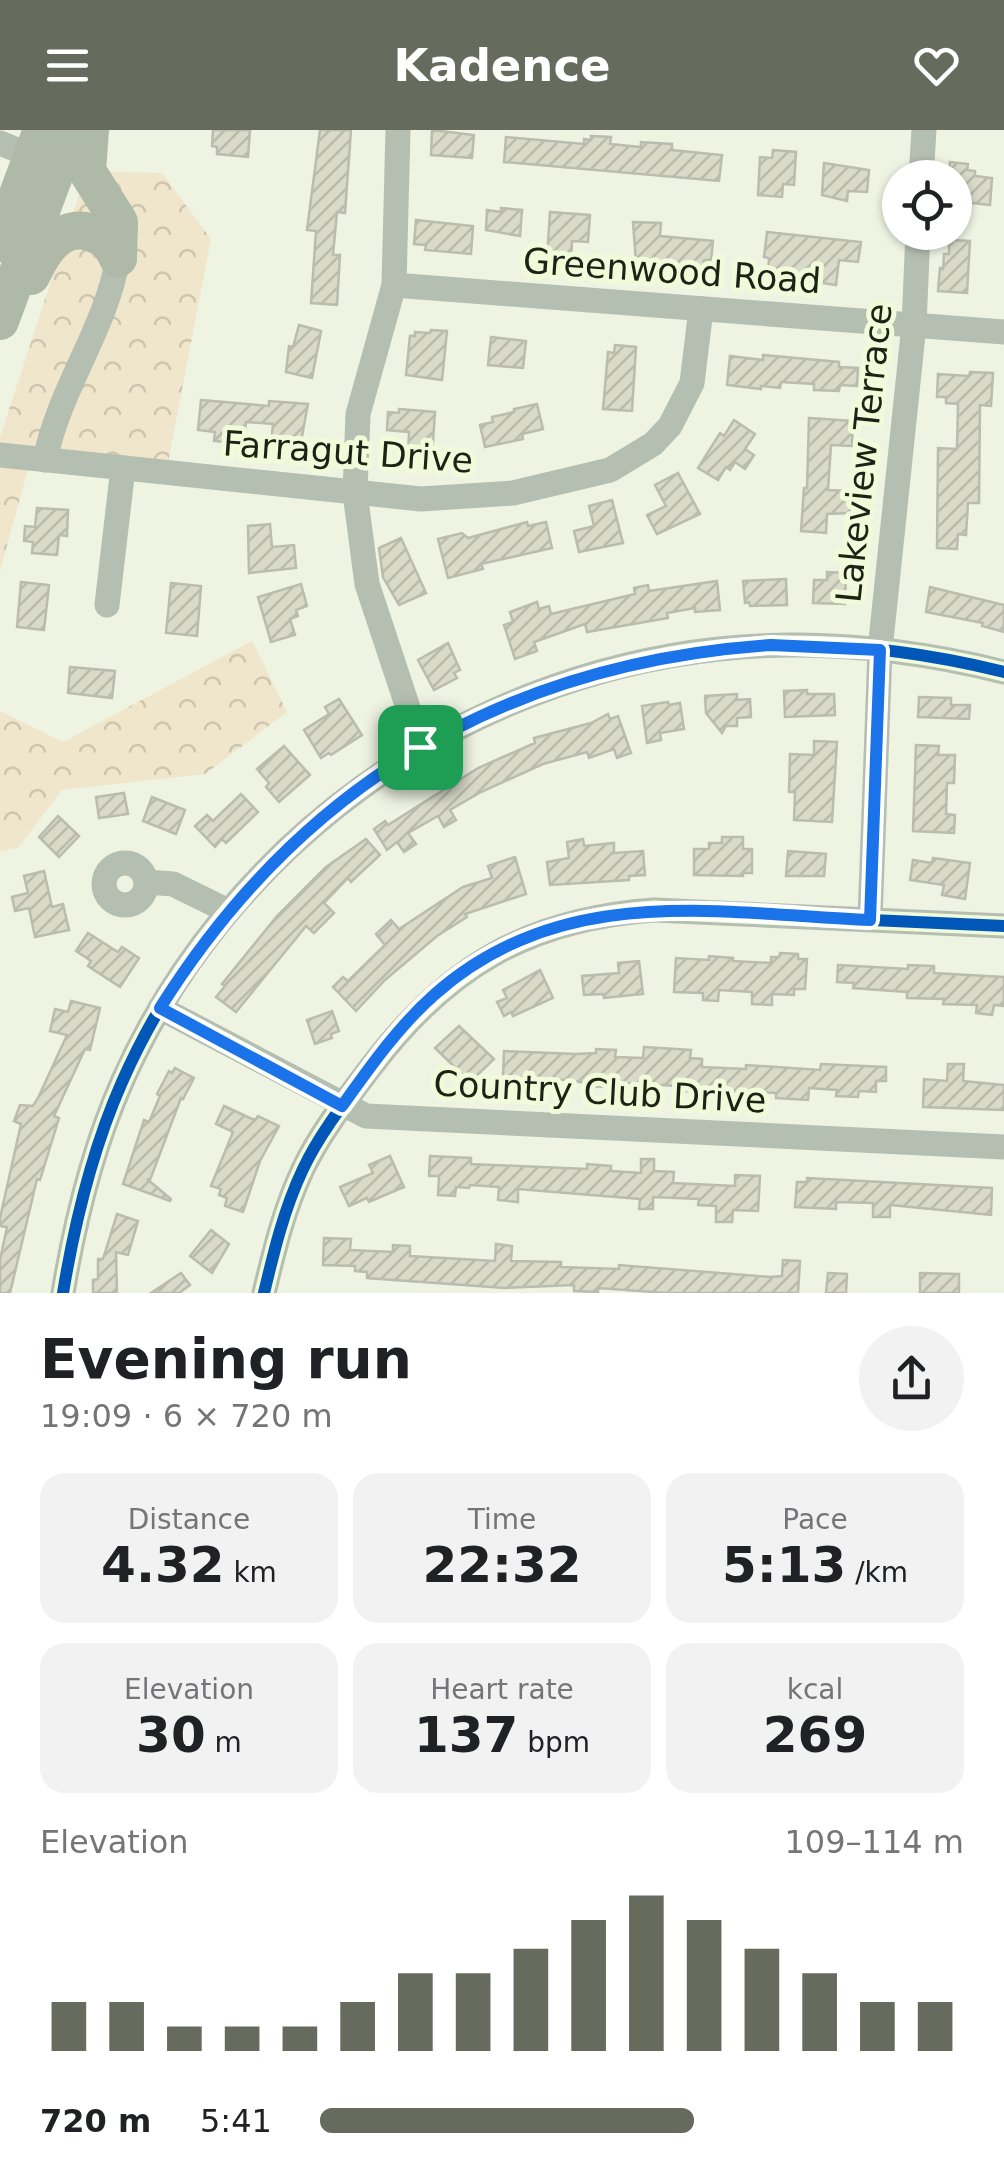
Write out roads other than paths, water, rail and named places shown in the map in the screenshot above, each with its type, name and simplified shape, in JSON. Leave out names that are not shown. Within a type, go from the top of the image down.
[{"type":"highway","points":[[0,321],[71,130]]},
{"type":"highway","points":[[90,130],[88,171],[119,222],[118,258]]},
{"type":"highway","points":[[0,243],[25,143]]},
{"type":"highway","points":[[0,332],[45,250],[62,234],[76,230],[91,232],[111,244],[118,258]]},
{"type":"street","points":[[398,130],[394,285],[358,414],[355,493],[367,584],[420,747]]},
{"type":"street","points":[[922,160],[924,130]]},
{"type":"street","name":"Lakeview Terrace","points":[[870,920],[880,650],[914,325],[917,250]]},
{"type":"street","points":[[45,460],[53,430],[110,294],[118,258]]},
{"type":"street","name":"Greenwood Road","points":[[394,285],[1004,332]]},
{"type":"street","name":"Farragut Drive","points":[[0,455],[421,499],[513,494],[610,470],[632,459],[670,426],[684,404],[697,361],[701,308]]},
{"type":"street","points":[[107,605],[124,468]]},
{"type":"street","points":[[63,1293],[87,1178],[103,1129],[122,1081],[160,1008],[228,911],[303,833],[420,747],[462,724],[557,684],[669,656],[771,645],[880,650],[1004,672]]},
{"type":"street","points":[[146,882],[173,884],[228,911]]},
{"type":"street","points":[[264,1293],[278,1233],[292,1195],[305,1165],[342,1106],[390,1042],[435,994],[497,950],[534,933],[586,918],[654,910],[1004,926]]},
{"type":"street","name":"Country Club Drive","points":[[160,1008],[366,1116],[1004,1147]]}]
